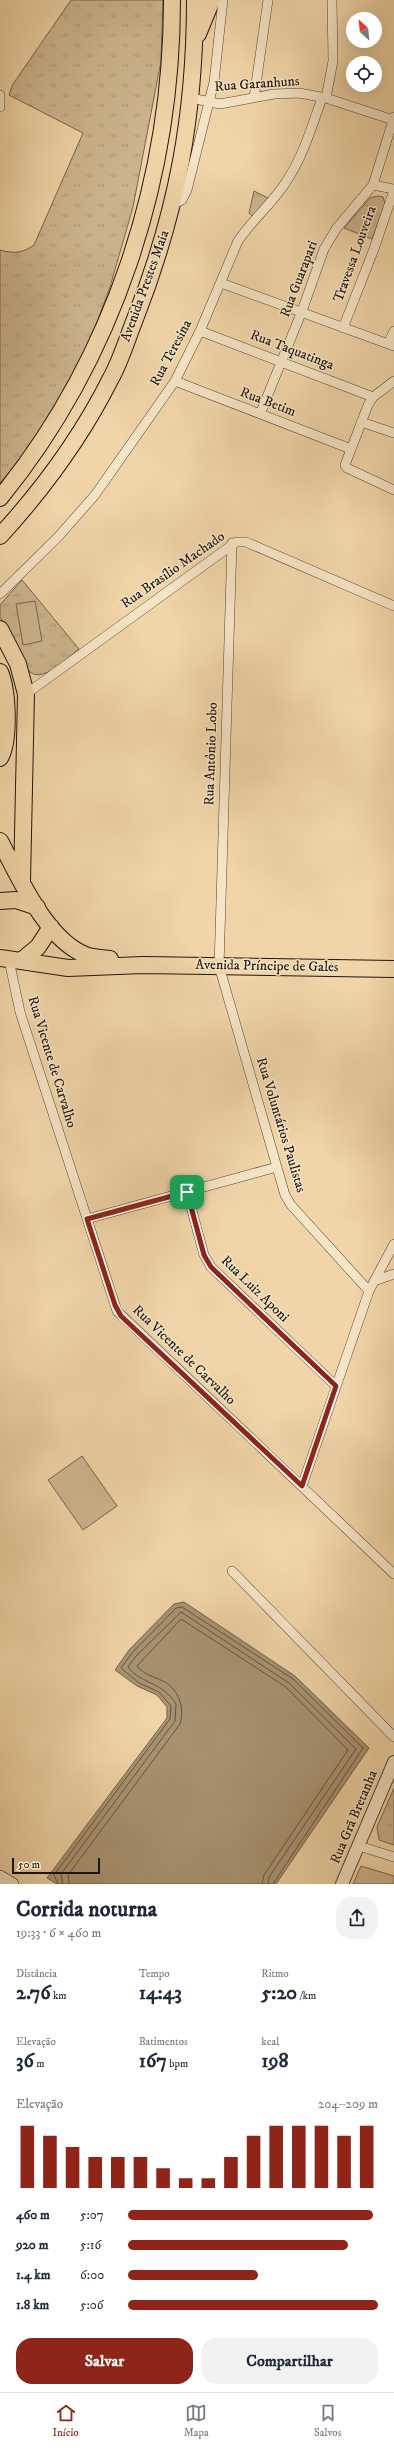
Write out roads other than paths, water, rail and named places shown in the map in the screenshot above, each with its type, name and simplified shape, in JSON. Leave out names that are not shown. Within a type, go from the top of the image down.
[{"type":"highway","name":"Avenida Prestes Maia","points":[[0,498],[35,451],[79,379],[117,296],[133,255],[156,166],[167,96],[172,41],[172,0]]},
{"type":"highway","name":"Avenida Prestes Maia","points":[[0,536],[27,507],[60,464],[112,378],[150,281],[174,204],[191,98],[195,40],[195,0]]},
{"type":"highway","points":[[195,40],[212,0]]},
{"type":"highway","points":[[0,629],[18,664],[26,694],[22,881]]},
{"type":"highway","points":[[0,672],[4,684],[6,702],[5,742],[0,758]]},
{"type":"highway","name":"Avenida Príncipe de Gales","points":[[0,841],[37,907],[51,928],[67,944],[88,955],[143,965]]},
{"type":"highway","points":[[0,901],[16,900],[37,907]]},
{"type":"highway","points":[[6,959],[38,947],[51,928]]},
{"type":"highway","name":"Avenida Príncipe de Gales","points":[[6,959],[68,968],[143,965],[393,968]]},
{"type":"main road","points":[[0,1877],[12,1884]]},
{"type":"street","points":[[174,204],[182,200],[187,190],[214,82],[223,0]]},
{"type":"street","points":[[254,98],[268,0]]},
{"type":"street","name":"Rua Teresina","points":[[0,594],[58,537],[96,495],[175,381],[200,331],[242,235],[273,200],[298,163],[324,98],[334,61],[332,0]]},
{"type":"street","name":"Rua Garanhuns","points":[[191,98],[220,104],[254,98],[299,93],[324,98],[394,119]]},
{"type":"street","points":[[0,95],[0,107]]},
{"type":"street","name":"Rua Guarapari","points":[[260,414],[302,311],[328,241],[373,185],[394,119]]},
{"type":"street","points":[[373,185],[394,190]]},
{"type":"street","name":"Travessa Louveira","points":[[343,328],[374,249],[394,190]]},
{"type":"street","points":[[220,283],[302,311],[343,328],[391,345],[394,331]]},
{"type":"street","name":"Rua Taquatinga","points":[[200,331],[373,396]]},
{"type":"street","name":"Rua Betim","points":[[175,381],[351,449]]},
{"type":"street","points":[[394,381],[373,396],[345,463],[347,468],[394,490]]},
{"type":"street","points":[[361,422],[394,433]]},
{"type":"street","name":"Rua Brasílio Machado","points":[[26,694],[232,544],[246,542],[394,606]]},
{"type":"street","name":"Rua Antônio Lobo","points":[[219,966],[232,544]]},
{"type":"street","name":"Rua Vicente de Carvalho","points":[[6,959],[20,1012],[115,1305],[121,1316],[394,1574]]},
{"type":"street","name":"Rua Voluntários Paulistas","points":[[219,966],[286,1195],[291,1205],[369,1290]]},
{"type":"street","points":[[87,1219],[277,1167]]},
{"type":"street","name":"Rua Luiz Aponi","points":[[187,1192],[204,1255],[211,1267],[336,1386]]},
{"type":"street","points":[[302,1486],[369,1290],[394,1244]]},
{"type":"street","points":[[374,1281],[394,1274]]},
{"type":"street","points":[[232,1571],[394,1738]]},
{"type":"street","name":"Rua Grã Bretanha","points":[[342,1884],[394,1762]]},
{"type":"street","points":[[359,1846],[394,1857]]},
{"type":"water","points":[[184,1602],[295,1676],[369,1748],[276,1884],[57,1884],[47,1878],[167,1718],[167,1707],[157,1695],[137,1686],[115,1670],[129,1650],[174,1604]]}]
